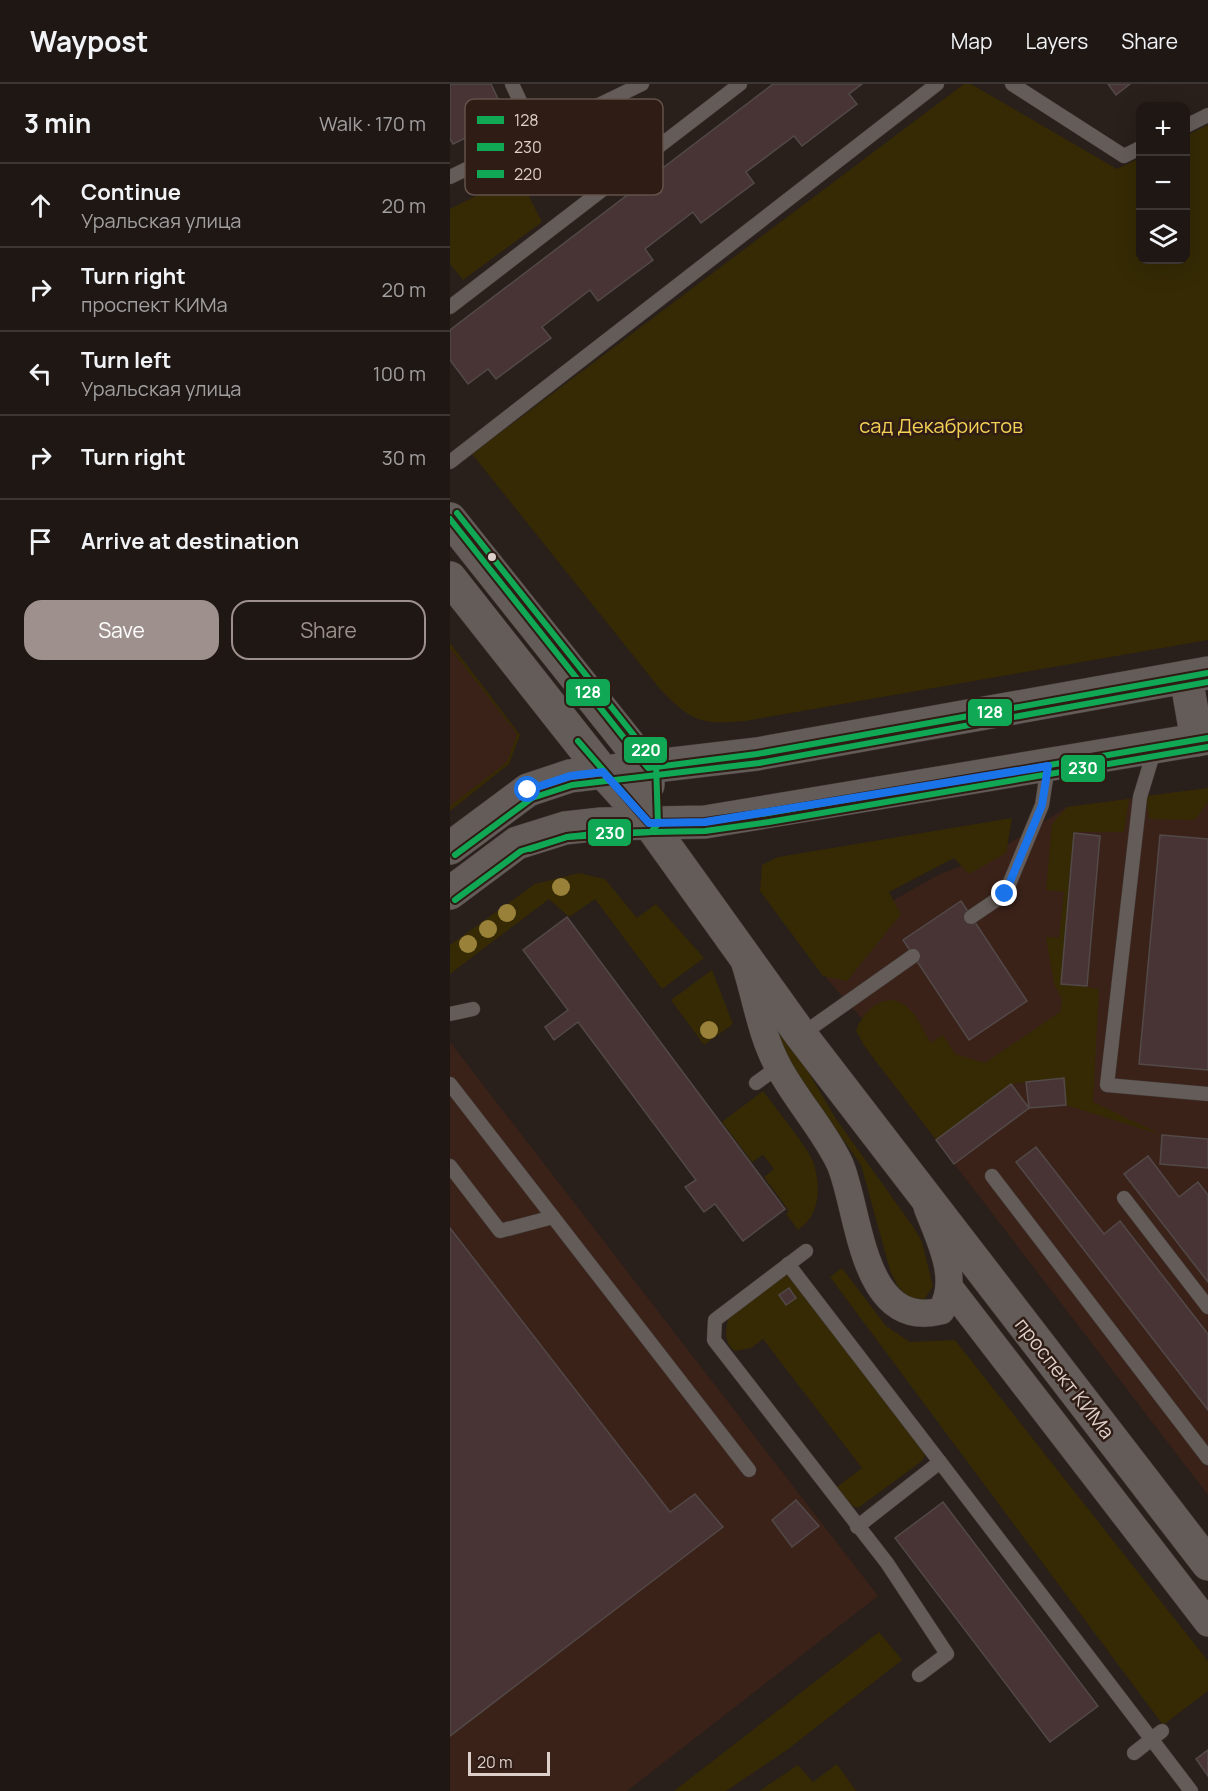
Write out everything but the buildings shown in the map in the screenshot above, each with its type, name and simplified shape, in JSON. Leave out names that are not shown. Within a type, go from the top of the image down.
[{"type":"main road","points":[[450,519],[648,768],[649,823]]},
{"type":"main road","name":"проспект КИМа","points":[[450,578],[603,772],[649,823],[801,1035],[1208,1564]]},
{"type":"main road","points":[[450,848],[534,786],[570,776],[757,754],[1197,675],[1203,739],[715,821],[565,828],[517,843],[450,893]]},
{"type":"street","name":"проспект КИМа","points":[[741,954],[763,1032],[778,1067],[840,1164],[867,1263],[878,1282],[903,1310],[925,1315],[941,1311],[950,1297],[950,1276],[922,1192]]},
{"type":"street","points":[[950,1288],[1208,1623]]},
{"type":"lane","points":[[512,84],[519,99]]},
{"type":"lane","points":[[611,99],[642,84]]},
{"type":"lane","points":[[663,143],[740,84]]},
{"type":"lane","points":[[450,462],[937,84]]},
{"type":"lane","points":[[1012,84],[1124,156],[1136,150]]},
{"type":"lane","points":[[1190,124],[1208,115]]},
{"type":"lane","points":[[450,177],[465,170]]},
{"type":"lane","points":[[450,307],[596,195]]},
{"type":"lane","points":[[1155,747],[1140,797],[1107,1085],[1208,1094]]},
{"type":"lane","points":[[971,917],[1005,894],[1042,805],[1048,766]]},
{"type":"lane","points":[[801,1035],[913,956]]},
{"type":"lane","points":[[450,1014],[472,1009]]},
{"type":"lane","points":[[756,1083],[778,1067]]},
{"type":"lane","points":[[450,1084],[749,1470]]},
{"type":"lane","points":[[450,1166],[500,1231],[553,1217]]},
{"type":"lane","points":[[992,1176],[1203,1442],[1208,1458]]},
{"type":"lane","points":[[1124,1198],[1208,1307]]},
{"type":"lane","points":[[806,1251],[715,1320],[714,1340],[887,1563],[947,1654],[919,1675]]},
{"type":"lane","points":[[788,1264],[940,1462],[1157,1735],[1191,1791]]},
{"type":"lane","points":[[857,1527],[940,1462]]},
{"type":"lane","points":[[1134,1753],[1157,1735]]},
{"type":"shaded area","points":[[450,643],[520,735],[509,764],[450,811]]},
{"type":"shaded area","points":[[1208,788],[1208,1495],[936,1140],[1011,1084],[1051,1079],[920,1084],[826,978],[892,901],[940,874],[991,855],[1067,807]]},
{"type":"shaded area","points":[[450,1042],[878,1596],[627,1791],[450,1791]]},
{"type":"green space","name":"сад Декабристов","points":[[964,84],[971,84],[1117,169],[1136,160],[1136,264],[1190,264],[1190,134],[1208,125],[1208,640],[745,721],[717,722],[697,719],[680,708],[660,689],[472,454]]},
{"type":"green space","points":[[478,195],[528,195],[542,222],[463,280],[450,264],[450,209]]},
{"type":"green space","points":[[450,643],[520,735],[509,764],[450,811],[450,806],[507,762],[517,734],[450,648]]},
{"type":"green space","points":[[1208,788],[1208,802],[1195,820],[1149,819],[1146,796]]},
{"type":"green space","points":[[1129,799],[1124,832],[1074,832],[1061,983],[1099,989],[1093,1102],[1162,1135],[1066,1105],[1064,1078],[1011,1084],[936,1140],[865,1047],[856,1031],[859,1023],[876,1005],[891,1000],[899,1002],[914,1014],[931,1043],[943,1035],[955,1054],[985,1063],[1060,1012],[1062,999],[1054,984],[1046,937],[1059,938],[1064,892],[1046,890],[1052,824],[1067,807]]},
{"type":"green space","points":[[1012,818],[1006,853],[969,874],[954,858],[889,892],[901,914],[847,981],[823,976],[760,891],[762,865],[778,857]]},
{"type":"green space","points":[[579,873],[605,879],[637,918],[656,904],[704,958],[662,989],[595,899],[569,917],[549,899],[450,974],[450,945],[535,884]]},
{"type":"green space","points":[[712,970],[733,1024],[704,1045],[671,1000]]},
{"type":"green space","points":[[774,1018],[777,1019],[836,1119],[922,1242],[933,1286],[924,1300],[914,1302],[898,1287],[890,1270],[861,1165],[792,1066],[782,1049]]},
{"type":"green space","points":[[763,1091],[799,1139],[814,1164],[818,1183],[817,1201],[811,1217],[798,1230],[786,1214],[789,1211],[764,1177],[774,1169],[763,1155],[752,1162],[722,1122]]},
{"type":"green space","points":[[786,1268],[926,1453],[922,1461],[858,1508],[851,1505],[837,1487],[862,1468],[763,1339],[751,1348],[735,1351],[728,1343],[726,1329],[730,1315]]},
{"type":"green space","points":[[842,1268],[886,1326],[910,1342],[955,1340],[1208,1661],[1208,1691],[1163,1725],[830,1277]]},
{"type":"green space","points":[[879,1632],[902,1660],[787,1750],[726,1791],[674,1791]]},
{"type":"green space","points":[[837,1764],[856,1791],[759,1791],[798,1765],[813,1782]]},
{"type":"transit line","name":"220","points":[[455,900],[521,851],[567,837],[651,832],[658,824],[656,763],[457,513]]},
{"type":"transit line","name":"128","points":[[450,519],[648,768],[757,754],[1208,673]]},
{"type":"transit line","name":"230","points":[[455,855],[532,798],[572,785],[759,763],[1208,682]]},
{"type":"transit line","name":"128","points":[[578,741],[649,823],[705,822],[768,813],[1208,738]]},
{"type":"transit line","name":"230","points":[[530,849],[567,837],[602,833],[705,831],[769,822],[1208,747]]},
{"type":"route","points":[[528,790],[534,786],[570,776],[603,772],[649,823],[705,822],[1048,766],[1042,805],[1005,894]]}]
